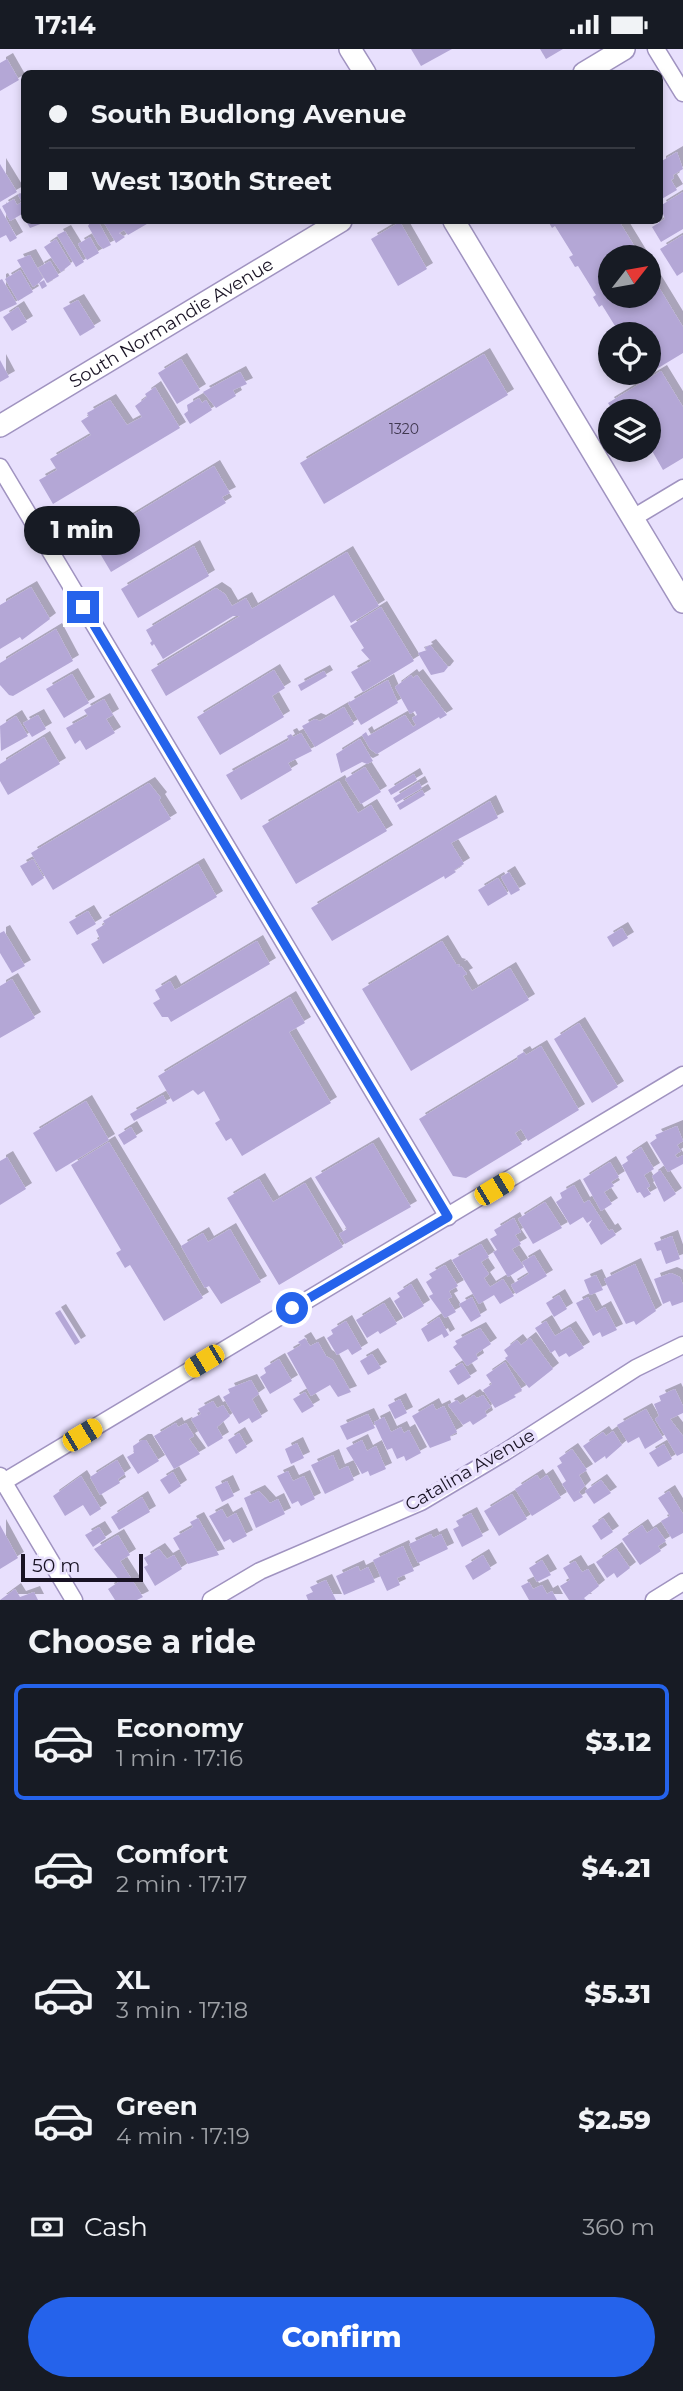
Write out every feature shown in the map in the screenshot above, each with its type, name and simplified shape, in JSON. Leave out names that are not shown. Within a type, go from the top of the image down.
[{"type":"main road","points":[[350,49],[363,70]]},
{"type":"main road","points":[[589,70],[624,49]]},
{"type":"main road","name":"South Normandie Avenue","points":[[0,426],[336,224]]},
{"type":"main road","points":[[456,224],[683,602]]},
{"type":"street","points":[[656,49],[683,93]]},
{"type":"street","points":[[0,467],[448,1217]]},
{"type":"street","points":[[633,518],[683,488]]},
{"type":"street","points":[[74,1600],[1,1481],[683,1075]]},
{"type":"street","name":"Catalina Avenue","points":[[211,1600],[260,1571],[421,1502],[505,1453],[636,1368],[683,1345]]},
{"type":"street","points":[[654,1600],[683,1582]]},
{"type":"building","points":[[411,49],[452,49],[421,66]]},
{"type":"building","points":[[540,49],[563,49],[546,59]]},
{"type":"building","points":[[7,59],[19,80],[0,91],[0,63]]},
{"type":"building","points":[[677,152],[683,169],[673,175],[671,180],[677,190],[663,198],[663,160]]},
{"type":"building","points":[[0,164],[17,192],[0,202]]},
{"type":"building","points":[[683,192],[683,229],[661,242],[652,227],[663,224],[663,204]]},
{"type":"building","points":[[14,199],[17,205],[21,203],[21,215],[10,221],[2,206]]},
{"type":"building","points":[[0,208],[17,238],[10,242],[6,235],[0,238]]},
{"type":"building","points":[[100,224],[111,245],[103,249],[88,226]]},
{"type":"building","points":[[105,224],[147,224],[128,235],[124,230],[119,233],[125,237],[116,243]]},
{"type":"building","points":[[401,224],[427,269],[398,286],[371,239]]},
{"type":"building","points":[[550,224],[621,224],[634,245],[598,245],[598,305],[593,297],[596,295],[578,266],[575,267],[569,257],[573,255],[555,226],[552,228]]},
{"type":"building","points":[[65,231],[84,262],[76,267],[57,235]]},
{"type":"building","points":[[683,235],[683,272],[677,276],[662,248]]},
{"type":"building","points":[[90,237],[99,253],[87,260],[78,244]]},
{"type":"building","points":[[56,239],[71,264],[61,272],[44,247]]},
{"type":"building","points":[[30,255],[43,278],[33,287],[17,260]]},
{"type":"building","points":[[50,261],[59,276],[47,283],[38,268]]},
{"type":"building","points":[[20,270],[33,292],[18,301],[5,279]]},
{"type":"building","points":[[2,279],[17,304],[0,312],[0,280]]},
{"type":"building","points":[[44,280],[47,286],[42,289],[39,283]]},
{"type":"building","points":[[662,292],[683,327],[683,353],[661,366],[661,322],[613,322],[604,308],[662,308]]},
{"type":"building","points":[[78,300],[95,327],[80,336],[63,308]]},
{"type":"building","points":[[18,307],[27,322],[12,331],[3,317]]},
{"type":"building","points":[[484,354],[508,395],[324,504],[300,463]]},
{"type":"building","points":[[181,359],[200,390],[177,404],[158,373]]},
{"type":"building","points":[[0,360],[9,377],[0,382]]},
{"type":"building","points":[[661,371],[683,407],[683,458],[663,470],[658,462],[661,462],[661,399],[615,399],[638,385],[661,385]]},
{"type":"building","points":[[240,372],[247,384],[233,390],[236,396],[216,408],[203,392]]},
{"type":"building","points":[[155,387],[180,428],[53,504],[39,480],[57,470],[50,459],[91,435],[81,421],[89,416],[87,413],[110,400],[127,425],[142,417],[135,406]]},
{"type":"building","points":[[199,398],[202,403],[206,400],[212,410],[190,424],[184,414],[188,411],[187,405]]},
{"type":"building","points":[[214,466],[230,493],[222,497],[226,503],[111,572],[92,540]]},
{"type":"building","points":[[194,546],[209,576],[138,618],[121,589]]},
{"type":"building","points":[[347,552],[379,606],[351,623],[334,595],[166,696],[151,670],[240,616],[233,616],[163,659],[154,644],[152,646],[150,643],[152,641],[146,630],[216,588],[225,594],[232,606],[246,598],[252,609]]},
{"type":"building","points":[[31,587],[50,619],[22,640],[20,637],[0,649],[0,605]]},
{"type":"building","points":[[381,607],[414,661],[363,692],[351,672],[371,661],[361,650],[364,648],[350,626]]},
{"type":"building","points":[[56,629],[73,661],[13,696],[9,695],[0,685],[0,663]]},
{"type":"building","points":[[430,645],[448,667],[444,672],[431,675],[418,653],[427,650],[425,648]]},
{"type":"building","points":[[274,670],[285,688],[272,696],[284,717],[220,755],[197,717]]},
{"type":"building","points":[[324,671],[327,676],[301,691],[298,685]]},
{"type":"building","points":[[72,674],[89,703],[64,718],[46,689]]},
{"type":"building","points":[[411,675],[413,678],[417,675],[447,715],[440,719],[439,717],[377,754],[370,749],[362,735],[366,732],[368,736],[405,715],[413,727],[416,725],[412,718],[417,715],[415,711],[410,714],[395,687]]},
{"type":"building","points":[[388,680],[398,703],[361,725],[348,703]]},
{"type":"building","points":[[104,699],[113,715],[106,719],[115,733],[86,750],[80,740],[75,744],[66,728],[88,716],[84,710]]},
{"type":"building","points":[[344,707],[354,724],[315,747],[302,726],[315,719],[320,721]]},
{"type":"building","points":[[38,715],[46,729],[32,737],[23,723]]},
{"type":"building","points":[[16,716],[28,736],[1,751],[0,726]]},
{"type":"building","points":[[301,733],[312,751],[288,763],[292,770],[241,800],[226,775],[289,740],[287,736],[291,734],[293,737]]},
{"type":"building","points":[[44,737],[60,764],[8,795],[0,781],[0,764]]},
{"type":"building","points":[[360,739],[373,761],[367,764],[362,762],[341,773],[336,754]]},
{"type":"building","points":[[365,767],[381,792],[361,804],[345,779]]},
{"type":"building","points":[[414,774],[417,780],[391,795],[388,790]]},
{"type":"building","points":[[339,781],[358,813],[371,805],[387,831],[296,884],[262,826]]},
{"type":"building","points":[[419,782],[422,788],[396,803],[393,798]]},
{"type":"building","points":[[149,783],[161,798],[159,800],[171,819],[53,890],[31,853]]},
{"type":"building","points":[[422,790],[425,795],[400,810],[397,805]]},
{"type":"building","points":[[490,801],[498,818],[451,843],[464,864],[454,870],[456,872],[445,879],[444,876],[332,941],[311,908]]},
{"type":"building","points":[[33,859],[44,878],[32,886],[20,866]]},
{"type":"building","points":[[198,864],[217,897],[103,964],[91,944],[100,939],[96,930],[105,924],[103,921]]},
{"type":"building","points":[[509,872],[520,890],[511,895],[501,877]]},
{"type":"building","points":[[498,878],[508,894],[488,906],[478,890]]},
{"type":"building","points":[[88,911],[96,924],[77,935],[69,922]]},
{"type":"building","points":[[622,928],[628,938],[613,947],[607,937]]},
{"type":"building","points":[[4,931],[25,966],[12,973],[0,953],[0,933]]},
{"type":"building","points":[[257,941],[270,964],[171,1022],[168,1017],[162,1017],[153,1003],[160,999],[155,990],[170,981],[175,990]]},
{"type":"building","points":[[442,941],[456,964],[460,965],[458,967],[461,966],[467,974],[463,976],[472,991],[510,968],[529,1000],[411,1071],[362,989]]},
{"type":"building","points":[[12,979],[35,1018],[0,1038],[0,986]]},
{"type":"building","points":[[290,997],[305,1023],[289,1032],[331,1103],[242,1156],[231,1138],[226,1141],[215,1123],[220,1120],[204,1091],[198,1095],[193,1090],[173,1102],[158,1076]]},
{"type":"building","points":[[579,1023],[618,1087],[592,1103],[554,1039]]},
{"type":"building","points":[[541,1046],[579,1110],[528,1141],[521,1129],[515,1133],[522,1144],[466,1178],[453,1176],[419,1119],[518,1059],[517,1056],[524,1052],[526,1055]]},
{"type":"building","points":[[163,1095],[167,1103],[134,1121],[130,1114]]},
{"type":"building","points":[[86,1101],[109,1140],[56,1172],[33,1133]]},
{"type":"building","points":[[677,1126],[683,1141],[677,1145],[681,1151],[675,1155],[677,1158],[683,1155],[683,1164],[668,1172],[650,1143],[657,1138],[655,1135]]},
{"type":"building","points":[[131,1127],[137,1137],[124,1145],[118,1135]]},
{"type":"building","points":[[109,1142],[203,1298],[164,1321],[130,1265],[125,1268],[116,1253],[121,1250],[71,1165]]},
{"type":"building","points":[[373,1143],[411,1207],[345,1244],[339,1234],[347,1229],[315,1177]]},
{"type":"building","points":[[641,1147],[654,1169],[644,1175],[651,1194],[644,1198],[640,1192],[637,1193],[622,1165],[628,1161],[626,1157]]},
{"type":"building","points":[[7,1157],[26,1189],[0,1205],[0,1161]]},
{"type":"building","points":[[610,1162],[619,1177],[611,1182],[614,1186],[604,1192],[612,1204],[601,1211],[583,1179]]},
{"type":"building","points":[[660,1170],[676,1194],[664,1202],[652,1176]]},
{"type":"building","points":[[259,1179],[273,1202],[305,1183],[343,1247],[279,1285],[227,1198]]},
{"type":"building","points":[[574,1185],[584,1203],[589,1200],[609,1231],[612,1229],[616,1235],[601,1245],[589,1225],[592,1220],[587,1223],[583,1217],[570,1225],[556,1202],[562,1198],[560,1193]]},
{"type":"building","points":[[545,1202],[562,1228],[533,1244],[518,1219]]},
{"type":"building","points":[[514,1218],[521,1232],[515,1235],[521,1244],[512,1249],[524,1267],[508,1277],[493,1252],[497,1250],[490,1239],[497,1235],[494,1230]]},
{"type":"building","points":[[230,1229],[261,1282],[221,1304],[209,1286],[205,1288],[181,1246],[203,1233],[208,1242]]},
{"type":"building","points":[[672,1236],[680,1259],[666,1264],[661,1250],[657,1251],[654,1243]]},
{"type":"building","points":[[481,1244],[489,1257],[481,1262],[489,1274],[484,1278],[490,1287],[503,1279],[514,1296],[500,1304],[494,1295],[479,1304],[452,1260]]},
{"type":"building","points":[[534,1255],[547,1276],[516,1294],[511,1285],[529,1274],[522,1262]]},
{"type":"building","points":[[635,1264],[656,1311],[636,1325],[634,1321],[626,1324],[604,1279]]},
{"type":"building","points":[[445,1265],[458,1286],[449,1291],[452,1297],[448,1299],[456,1312],[445,1318],[429,1296],[433,1294],[426,1282],[432,1278],[429,1274]]},
{"type":"building","points":[[671,1273],[680,1277],[683,1285],[683,1302],[672,1306],[670,1301],[663,1304],[654,1279]]},
{"type":"building","points":[[596,1275],[603,1290],[590,1295],[584,1280]]},
{"type":"building","points":[[411,1284],[424,1306],[404,1318],[394,1301],[400,1297],[397,1293]]},
{"type":"building","points":[[559,1295],[567,1309],[554,1317],[546,1303]]},
{"type":"building","points":[[472,1297],[481,1316],[471,1322],[459,1304]]},
{"type":"building","points":[[588,1297],[596,1312],[605,1307],[617,1330],[602,1337],[600,1332],[593,1336],[576,1303]]},
{"type":"building","points":[[384,1303],[397,1324],[367,1338],[356,1320]]},
{"type":"building","points":[[60,1310],[80,1342],[75,1345],[55,1313]]},
{"type":"building","points":[[439,1317],[449,1335],[444,1338],[442,1334],[428,1342],[421,1329]]},
{"type":"building","points":[[346,1321],[362,1349],[352,1355],[348,1349],[337,1355],[327,1338],[333,1334],[331,1330]]},
{"type":"building","points":[[546,1321],[555,1336],[570,1327],[584,1348],[569,1357],[566,1353],[559,1357],[555,1350],[551,1353],[535,1328]]},
{"type":"building","points":[[480,1328],[491,1344],[476,1354],[478,1359],[467,1366],[453,1347],[457,1344],[455,1341]]},
{"type":"building","points":[[305,1338],[310,1346],[318,1342],[326,1356],[333,1360],[351,1392],[338,1397],[330,1385],[311,1396],[287,1353],[301,1345],[298,1342]]},
{"type":"building","points":[[530,1338],[553,1369],[529,1388],[505,1358],[508,1356],[504,1350],[517,1340],[521,1345]]},
{"type":"building","points":[[372,1354],[381,1368],[368,1375],[360,1361]]},
{"type":"building","points":[[279,1359],[292,1381],[270,1394],[260,1377],[266,1373],[264,1368]]},
{"type":"building","points":[[505,1362],[522,1390],[514,1395],[516,1397],[495,1408],[483,1390],[492,1384],[486,1375]]},
{"type":"building","points":[[462,1363],[471,1377],[458,1385],[449,1371]]},
{"type":"building","points":[[251,1380],[259,1394],[252,1399],[262,1417],[252,1423],[249,1418],[239,1424],[223,1397],[230,1393],[228,1389]]},
{"type":"building","points":[[675,1389],[683,1406],[683,1413],[670,1419],[683,1436],[683,1453],[677,1456],[655,1419],[659,1416],[654,1404],[661,1401],[659,1396]]},
{"type":"building","points":[[305,1392],[314,1406],[302,1413],[293,1399]]},
{"type":"building","points":[[474,1395],[477,1398],[483,1395],[491,1407],[485,1411],[487,1416],[473,1425],[470,1421],[463,1425],[448,1405],[457,1400],[460,1404]]},
{"type":"building","points":[[400,1399],[407,1413],[395,1419],[388,1405]]},
{"type":"building","points":[[213,1401],[217,1408],[223,1405],[230,1416],[217,1427],[223,1438],[208,1447],[191,1419],[201,1414],[198,1409]]},
{"type":"building","points":[[433,1404],[436,1410],[444,1406],[457,1432],[450,1436],[451,1440],[430,1448],[412,1416]]},
{"type":"building","points":[[646,1409],[663,1438],[645,1449],[639,1437],[628,1443],[617,1425]]},
{"type":"building","points":[[368,1414],[375,1428],[347,1440],[340,1426]]},
{"type":"building","points":[[384,1417],[391,1432],[401,1427],[404,1433],[409,1430],[421,1453],[406,1461],[404,1456],[397,1459],[392,1448],[387,1450],[374,1422]]},
{"type":"building","points":[[176,1423],[178,1427],[186,1423],[194,1436],[189,1439],[200,1454],[174,1469],[154,1436]]},
{"type":"building","points":[[613,1431],[622,1445],[606,1459],[605,1456],[595,1463],[583,1446],[603,1432],[606,1436]]},
{"type":"building","points":[[239,1433],[247,1447],[236,1454],[228,1440]]},
{"type":"building","points":[[146,1440],[159,1461],[138,1474],[127,1457],[134,1453],[133,1446]]},
{"type":"building","points":[[362,1440],[367,1451],[376,1446],[386,1469],[370,1476],[368,1471],[362,1474],[346,1448]]},
{"type":"building","points":[[297,1443],[304,1458],[291,1464],[285,1449]]},
{"type":"building","points":[[664,1444],[672,1459],[658,1467],[649,1453]]},
{"type":"building","points":[[572,1449],[587,1470],[579,1475],[585,1486],[579,1492],[583,1497],[574,1502],[562,1484],[566,1481],[557,1466],[562,1463],[559,1458]]},
{"type":"building","points":[[333,1455],[339,1470],[348,1466],[354,1480],[325,1494],[311,1465]]},
{"type":"building","points":[[117,1460],[125,1474],[118,1479],[120,1483],[100,1495],[90,1477]]},
{"type":"building","points":[[288,1471],[293,1481],[304,1476],[315,1499],[301,1506],[298,1501],[292,1504],[277,1476]]},
{"type":"building","points":[[173,1472],[181,1486],[169,1494],[160,1480]]},
{"type":"building","points":[[537,1475],[540,1480],[547,1475],[561,1498],[532,1516],[515,1489]]},
{"type":"building","points":[[81,1476],[101,1509],[90,1516],[83,1505],[65,1516],[53,1496]]},
{"type":"building","points":[[601,1480],[611,1493],[594,1504],[585,1491]]},
{"type":"building","points":[[227,1481],[234,1496],[222,1502],[215,1487]]},
{"type":"building","points":[[259,1491],[270,1503],[278,1499],[285,1514],[256,1528],[244,1498]]},
{"type":"building","points":[[669,1491],[683,1514],[683,1533],[672,1539],[661,1521],[670,1516],[658,1498]]},
{"type":"building","points":[[512,1494],[527,1519],[499,1536],[484,1511]]},
{"type":"building","points":[[142,1497],[150,1512],[119,1530],[111,1517]]},
{"type":"building","points":[[222,1509],[227,1518],[236,1513],[247,1536],[233,1543],[230,1539],[224,1542],[209,1516]]},
{"type":"building","points":[[471,1513],[483,1536],[462,1547],[453,1529],[459,1526],[456,1521]]},
{"type":"building","points":[[198,1518],[219,1555],[188,1564],[173,1538],[193,1527],[190,1522]]},
{"type":"building","points":[[603,1518],[613,1532],[601,1540],[592,1526]]},
{"type":"building","points":[[0,1525],[18,1558],[0,1569]]},
{"type":"building","points":[[642,1525],[647,1533],[656,1527],[666,1541],[658,1546],[661,1551],[640,1565],[622,1539]]},
{"type":"building","points":[[99,1527],[106,1538],[93,1547],[85,1535]]},
{"type":"building","points":[[431,1534],[433,1538],[441,1534],[448,1549],[418,1563],[409,1544]]},
{"type":"building","points":[[118,1535],[130,1555],[120,1561],[143,1597],[137,1600],[115,1600],[108,1589],[120,1581],[94,1549]]},
{"type":"building","points":[[403,1546],[414,1571],[397,1578],[400,1585],[387,1591],[373,1560]]},
{"type":"building","points":[[616,1548],[630,1568],[617,1578],[614,1573],[607,1578],[596,1562]]},
{"type":"building","points":[[159,1549],[167,1559],[174,1555],[182,1569],[155,1586],[144,1567],[148,1565],[144,1558]]},
{"type":"building","points":[[483,1555],[491,1569],[473,1580],[465,1566]]},
{"type":"building","points":[[542,1560],[551,1575],[537,1582],[529,1568]]},
{"type":"building","points":[[575,1561],[582,1572],[588,1569],[599,1586],[584,1598],[586,1600],[569,1600],[560,1586],[570,1580],[563,1568]]},
{"type":"building","points":[[358,1566],[360,1571],[368,1567],[375,1582],[344,1595],[336,1576]]},
{"type":"building","points":[[326,1580],[336,1600],[308,1600],[306,1595],[313,1592],[310,1587]]},
{"type":"building","points":[[529,1582],[533,1589],[542,1585],[547,1594],[552,1591],[557,1600],[529,1600],[521,1586]]},
{"type":"building","points":[[15,1589],[20,1597],[34,1592],[38,1600],[0,1600]]},
{"type":"route","points":[[83,607],[448,1217],[292,1308]]}]
